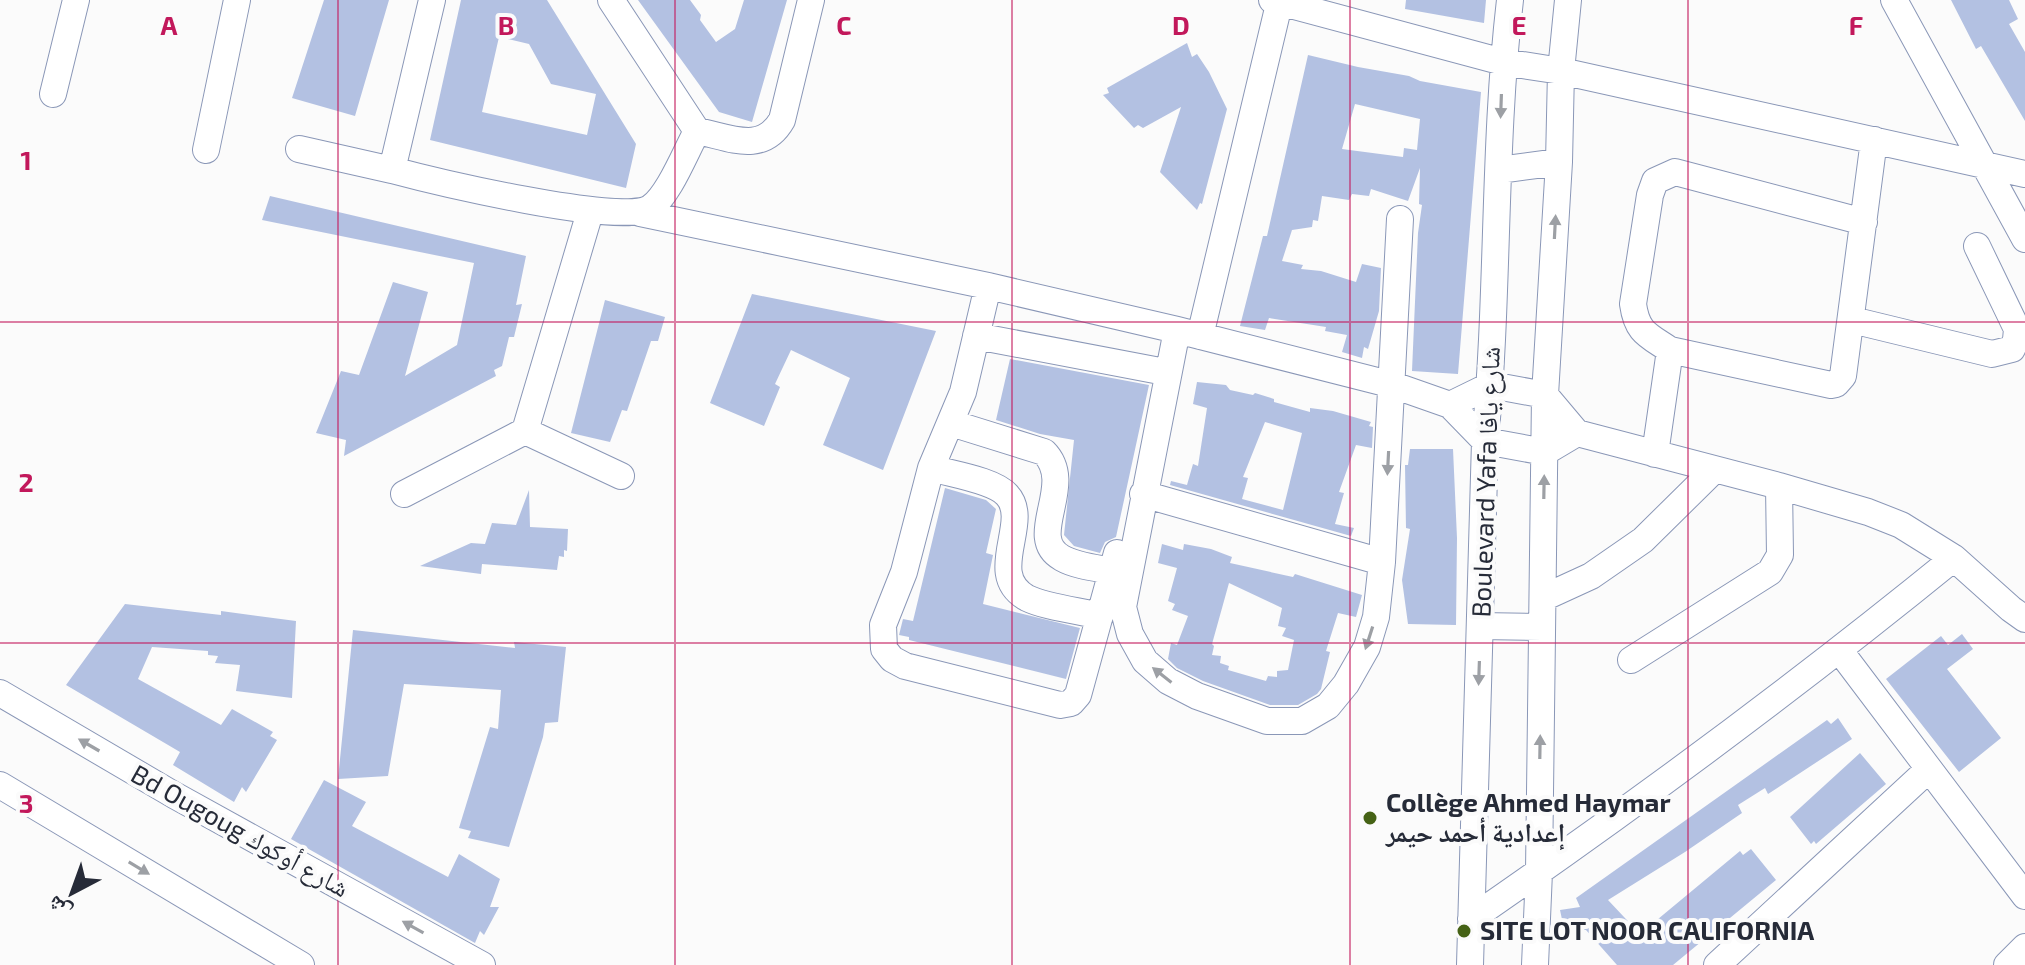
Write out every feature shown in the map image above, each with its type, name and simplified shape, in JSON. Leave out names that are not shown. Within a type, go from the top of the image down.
[{"type":"street","points":[[53,94],[76,0]]},
{"type":"street","points":[[206,150],[237,0]]},
{"type":"street","points":[[392,170],[432,0]]},
{"type":"street","points":[[611,0],[697,131],[750,141],[763,140],[776,131],[782,120],[811,0]]},
{"type":"street","name":"Boulevard Yafa شارع يافا","points":[[1470,965],[1485,441],[1491,385],[1503,62],[1510,0]]},
{"type":"street","points":[[1535,965],[1545,395],[1559,162],[1561,71],[1568,0]]},
{"type":"street","points":[[1894,0],[2025,239]]},
{"type":"street","points":[[1400,219],[1393,385],[1376,617],[1367,647],[1346,684],[1328,706],[1302,721],[1267,721],[1197,696],[1168,681],[1145,661],[1130,634],[1123,607],[1143,494],[1182,331],[1277,1],[1503,62],[1561,71],[2025,174]]},
{"type":"street","points":[[640,213],[661,197],[697,131]]},
{"type":"street","points":[[1864,222],[1675,172],[1655,181],[1650,195],[1633,304],[1635,320],[1642,332],[1670,350],[1836,384],[1843,376],[1852,320],[1864,222],[1874,140]]},
{"type":"street","points":[[299,149],[590,212],[640,213],[988,286],[1182,331],[1393,385],[1450,405],[1485,441],[1545,452],[1577,433]]},
{"type":"street","points":[[1499,170],[1559,162]]},
{"type":"street","points":[[404,494],[525,431],[590,212]]},
{"type":"street","points":[[1852,320],[1992,354],[2012,349],[2017,329],[1977,246]]},
{"type":"street","points":[[988,286],[963,392],[931,468],[904,572],[883,625],[882,643],[892,659],[905,666],[1065,705],[1078,695],[1112,571],[1160,371],[1182,331]]},
{"type":"street","points":[[976,336],[1160,371]]},
{"type":"street","points":[[1655,454],[1670,350]]},
{"type":"street","points":[[1450,405],[1491,385],[1545,395],[1577,433],[1868,512],[1901,525],[1954,558],[2025,619]]},
{"type":"street","points":[[951,423],[1044,452],[1051,459],[1057,474],[1047,533],[1052,549],[1070,562],[1112,571]]},
{"type":"street","points":[[525,431],[621,476]]},
{"type":"street","points":[[931,468],[990,485],[1007,494],[1014,510],[1009,572],[1020,592],[1034,600],[1100,616]]},
{"type":"street","points":[[1543,598],[1591,576],[1643,540],[1714,470]]},
{"type":"street","points":[[1631,660],[1770,572],[1776,565],[1781,540],[1779,486]]},
{"type":"street","points":[[1143,494],[1382,562]]},
{"type":"street","points":[[1471,919],[1840,651],[1954,558]]},
{"type":"street","points":[[1480,626],[1542,627]]},
{"type":"street","points":[[1840,651],[2025,896]]},
{"type":"street","name":"Bd Ougoug شارع أوكوك","points":[[0,693],[174,795],[482,965]]},
{"type":"street","points":[[1717,965],[1929,769]]},
{"type":"street","points":[[0,785],[301,965]]},
{"type":"street","points":[[2007,965],[2025,947]]},
{"type":"building","points":[[324,0],[389,0],[355,116],[292,98]]},
{"type":"building","points":[[461,0],[547,0],[636,144],[626,188],[430,140]],"holes":[[[499,37],[529,44],[551,84],[596,94],[587,135],[482,112]]]},
{"type":"building","points":[[638,0],[690,0],[716,42],[735,29],[744,0],[787,0],[752,122],[719,112]]},
{"type":"building","points":[[1406,0],[1486,0],[1484,23],[1405,9]]},
{"type":"building","points":[[1951,0],[2009,0],[2018,19],[2009,24],[2025,52],[2025,121],[1981,46],[1976,49]]},
{"type":"building","points":[[1187,43],[1192,57],[1197,54],[1209,72],[1227,109],[1202,204],[1197,210],[1160,172],[1181,107],[1143,128],[1138,125],[1134,128],[1103,95],[1109,93],[1107,88]]},
{"type":"building","points":[[1308,55],[1481,92],[1458,374],[1412,371],[1422,205],[1419,204],[1420,168],[1408,201],[1371,189],[1369,196],[1352,194],[1349,200],[1322,196],[1318,221],[1313,220],[1312,227],[1292,230],[1282,261],[1303,265],[1301,269],[1321,271],[1356,282],[1362,264],[1381,268],[1379,311],[1368,349],[1364,347],[1362,358],[1342,352],[1347,335],[1325,331],[1326,327],[1269,318],[1265,330],[1240,326],[1263,236],[1267,236]],"holes":[[[1355,104],[1420,119],[1417,150],[1404,148],[1403,157],[1342,149]]]},
{"type":"building","points":[[270,196],[526,256],[516,305],[522,304],[514,337],[509,337],[502,366],[494,370],[496,376],[344,456],[346,440],[316,433],[341,371],[359,375],[393,282],[428,292],[405,376],[457,345],[474,263],[262,220]]},
{"type":"building","points":[[752,294],[936,331],[883,470],[823,445],[850,378],[791,350],[775,384],[780,387],[764,426],[710,403]]},
{"type":"building","points":[[605,300],[665,317],[658,341],[651,341],[627,411],[622,410],[610,442],[571,433]]},
{"type":"building","points":[[1010,359],[1149,385],[1116,537],[1105,542],[1100,553],[1074,546],[1064,535],[1074,440],[1040,434],[996,420]]},
{"type":"building","points":[[1197,382],[1226,385],[1230,390],[1255,393],[1310,412],[1310,408],[1333,411],[1371,422],[1372,448],[1356,445],[1339,492],[1344,493],[1335,524],[1354,528],[1351,536],[1170,485],[1171,481],[1187,485],[1193,464],[1198,466],[1207,408],[1193,404]],"holes":[[[1265,422],[1302,433],[1283,510],[1242,499],[1248,478],[1243,477]]]},
{"type":"building","points":[[1410,449],[1453,449],[1457,538],[1456,625],[1408,624],[1402,580],[1410,529],[1406,528],[1405,465],[1408,465]]},
{"type":"building","points":[[945,488],[986,500],[996,509],[986,553],[993,555],[983,604],[1080,628],[1066,679],[899,635],[903,619],[913,621]]},
{"type":"building","points":[[529,490],[530,527],[568,529],[567,551],[564,550],[564,557],[559,556],[557,570],[482,564],[481,574],[420,566],[471,543],[485,544],[492,523],[516,525]]},
{"type":"building","points":[[1162,544],[1183,550],[1184,544],[1232,557],[1230,563],[1293,577],[1295,574],[1362,595],[1356,617],[1338,613],[1326,651],[1330,652],[1321,689],[1317,694],[1298,705],[1270,705],[1203,681],[1177,668],[1168,659],[1171,643],[1177,645],[1188,616],[1172,610],[1175,604],[1168,601],[1177,568],[1158,563]],"holes":[[[1229,583],[1282,608],[1278,626],[1286,628],[1282,636],[1294,640],[1288,670],[1277,671],[1277,677],[1268,676],[1266,681],[1228,670],[1229,666],[1220,663],[1221,656],[1212,655],[1212,644]]]},
{"type":"building","points":[[125,604],[221,615],[221,611],[296,621],[292,698],[236,691],[240,665],[215,663],[218,656],[208,655],[208,651],[152,647],[138,679],[221,725],[232,709],[273,732],[270,736],[277,740],[246,792],[242,787],[234,802],[173,765],[180,752],[66,685]]},
{"type":"building","points":[[353,630],[515,648],[514,642],[566,647],[558,722],[545,723],[509,847],[468,838],[471,831],[459,828],[490,727],[498,729],[501,690],[404,684],[388,776],[338,779]]},
{"type":"building","points":[[1962,634],[1973,649],[1947,669],[2001,738],[1959,772],[1886,679],[1941,636],[1948,645]]},
{"type":"building","points":[[1838,718],[1852,739],[1768,794],[1765,788],[1738,805],[1742,813],[1608,900],[1640,934],[1740,851],[1743,855],[1751,849],[1776,880],[1673,965],[1617,965],[1586,930],[1564,929],[1560,910],[1580,907],[1576,898],[1827,720],[1831,724]]},
{"type":"building","points":[[1860,753],[1886,784],[1816,844],[1814,841],[1811,844],[1790,817]]},
{"type":"building","points":[[324,780],[366,802],[352,826],[448,877],[459,854],[500,879],[490,907],[499,907],[484,935],[480,931],[475,943],[291,839]]},
{"type":"place","name":"Collège Ahmed Haymar إعدادية أحمد حيمر","points":[[1370,818]]},
{"type":"place","name":"SITE LOT NOOR CALIFORNIA","points":[[1464,931]]}]
